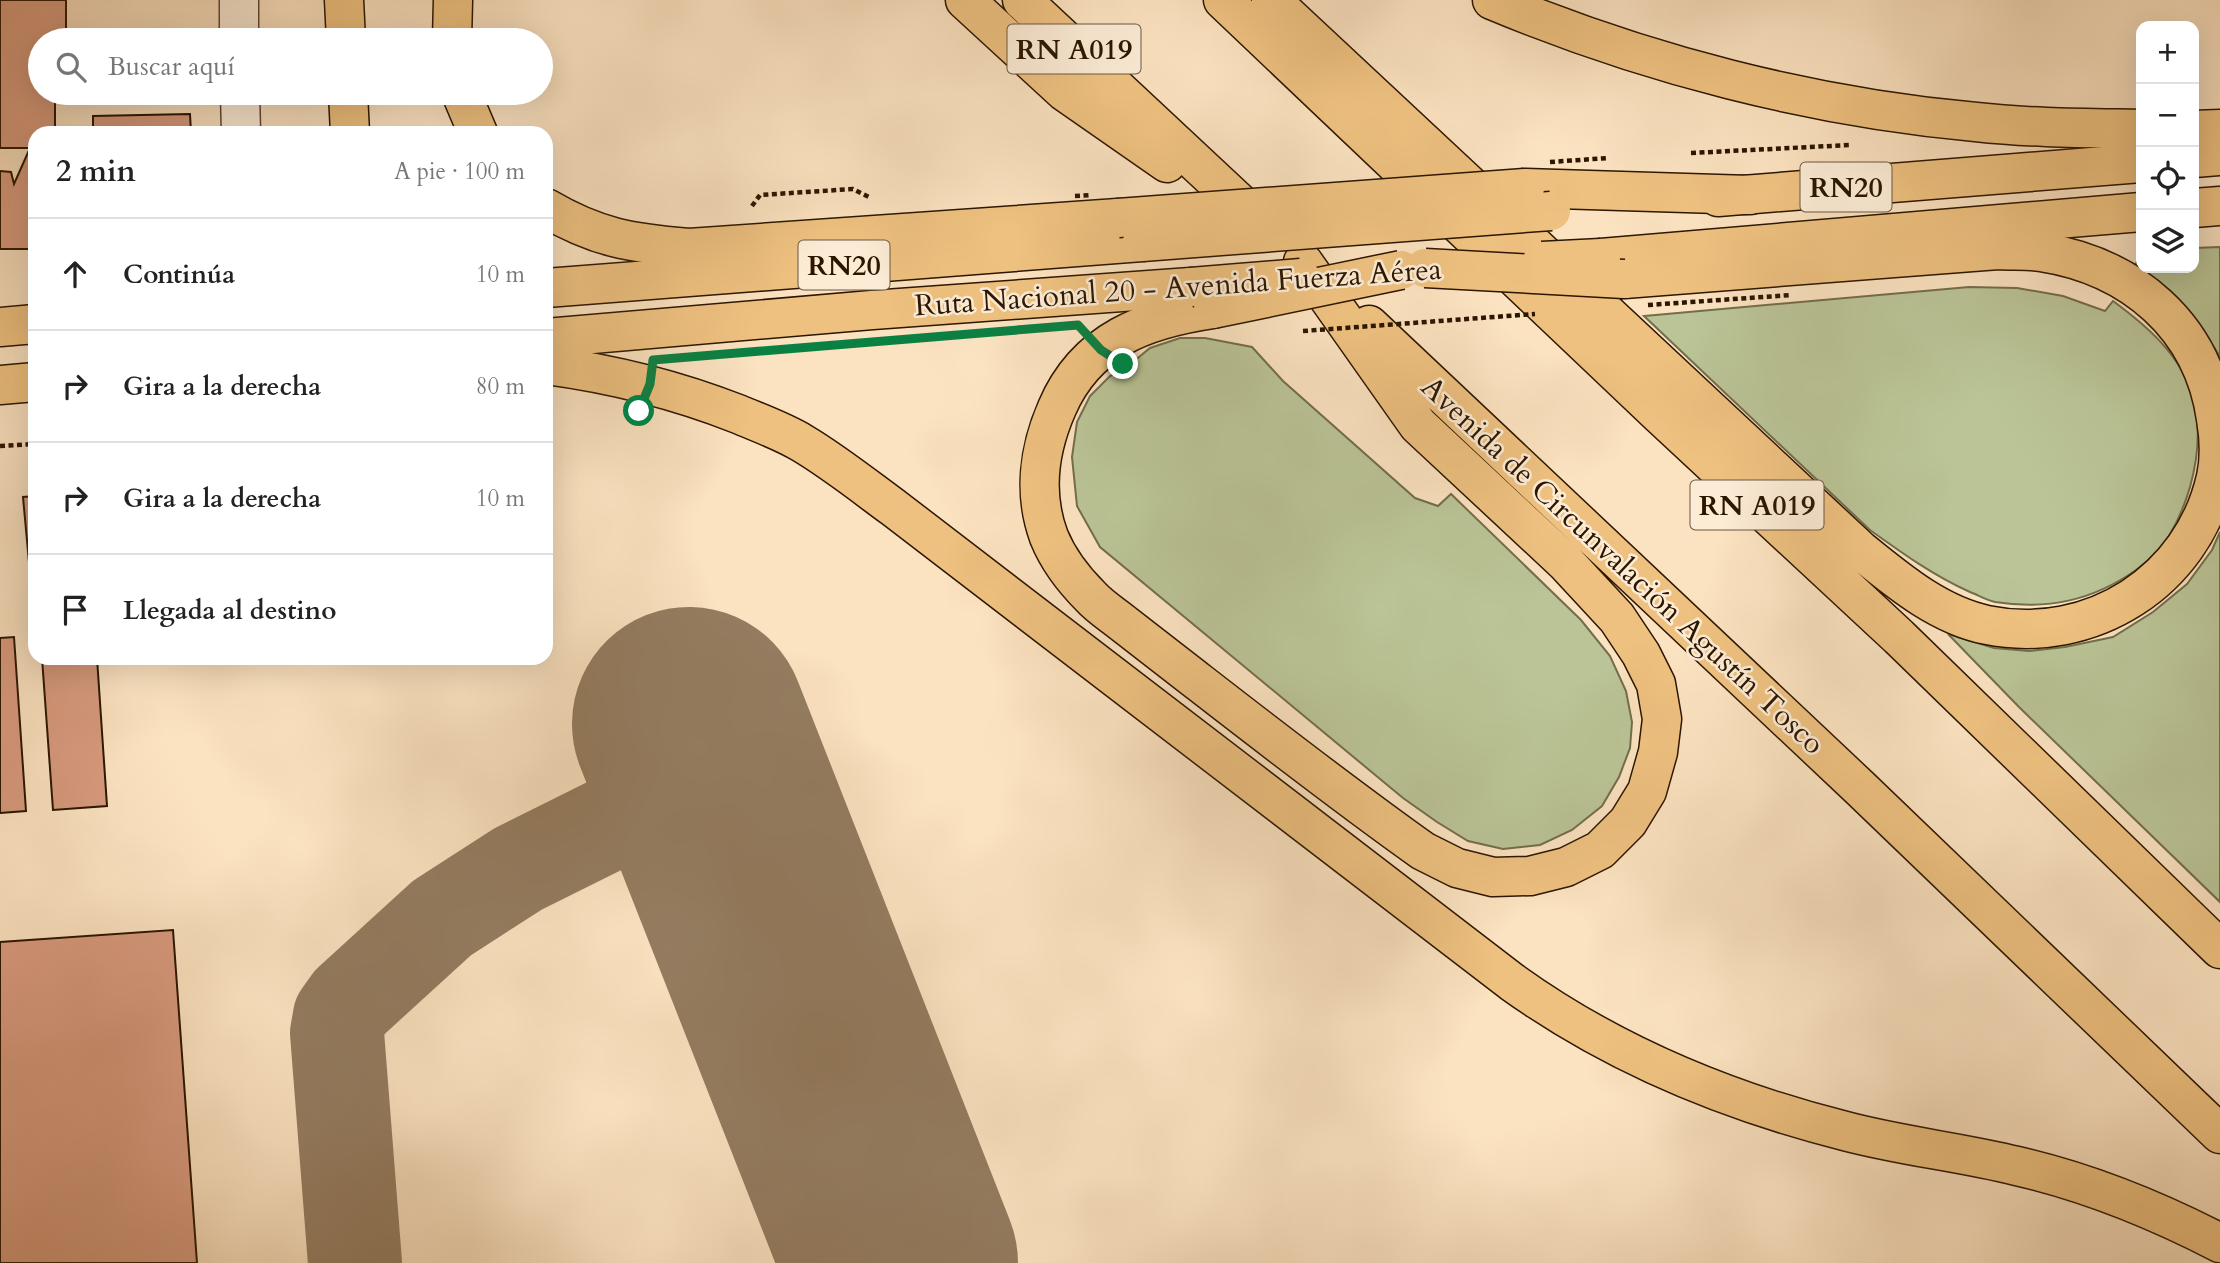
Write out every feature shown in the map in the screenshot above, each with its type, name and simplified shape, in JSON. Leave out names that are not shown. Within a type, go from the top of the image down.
[{"type":"main road","points":[[344,0],[345,28]]},
{"type":"main road","points":[[452,28],[453,0]]},
{"type":"main road","points":[[965,0],[1065,92],[1295,255],[1418,425],[1566,563],[1617,618],[1642,654],[1656,684],[1662,719],[1658,752],[1647,791],[1628,822],[1600,849],[1566,867],[1530,876],[1493,877],[1457,868],[1423,851],[1248,720],[1092,599],[1069,572],[1049,537],[1040,503],[1039,466],[1046,432],[1061,398],[1079,372],[1101,350],[1138,327],[1174,314],[1202,298],[1413,269],[1621,281],[1998,250],[2041,253],[2076,261],[2114,276],[2142,292],[2172,318],[2196,353],[2212,392],[2218,433],[2216,476],[2203,517],[2182,552],[2158,579],[2128,602],[2092,619],[2021,629],[1985,625],[1948,611],[1907,588],[1860,550],[1271,0]]},
{"type":"main road","name":"Avenida de Circunvalación Agustín Tosco","points":[[1022,0],[1869,796],[2220,1134]]},
{"type":"main road","name":"RN A019","points":[[1223,0],[1660,415],[1899,637],[2220,949]]},
{"type":"main road","points":[[1492,0],[1534,18],[1633,52],[1730,80],[1833,101],[1976,122],[2136,129]]},
{"type":"main road","points":[[349,105],[350,126]]},
{"type":"main road","points":[[466,105],[475,126]]},
{"type":"main road","points":[[2199,130],[2220,129]]},
{"type":"main road","points":[[2199,158],[2220,156]]},
{"type":"main road","name":"RN20","points":[[1130,230],[1538,199],[1750,195],[2136,163]]},
{"type":"main road","points":[[2199,208],[2220,206]]},
{"type":"main road","points":[[553,212],[578,226],[611,237],[649,245],[689,248],[1130,230]]},
{"type":"main road","name":"RN20","points":[[1621,281],[2136,213]]},
{"type":"main road","name":"Ruta Nacional 20 - Avenida Fuerza Aérea","points":[[553,287],[1130,230]]},
{"type":"main road","name":"Ruta Nacional 20 - Avenida Fuerza Aérea","points":[[553,337],[858,311],[1202,298]]},
{"type":"main road","points":[[0,327],[28,325]]},
{"type":"main road","points":[[553,366],[621,377],[676,392],[761,424],[800,442],[838,466],[1512,982],[1553,1011],[1606,1040],[1702,1086],[1754,1104],[1847,1132],[2017,1166],[2071,1181],[2191,1228],[2220,1244]]},
{"type":"main road","points":[[0,385],[28,383]]},
{"type":"lane","points":[[239,0],[239,28]]},
{"type":"lane","points":[[240,105],[241,126]]},
{"type":"path","points":[[1621,281],[1792,295]]},
{"type":"path","points":[[1291,331],[1541,313]]},
{"type":"path","points":[[0,446],[28,444]]},
{"type":"green space","points":[[2220,247],[2220,357],[2184,305],[2146,273],[2199,273],[2199,248]]},
{"type":"green space","points":[[1969,287],[2017,288],[2063,296],[2105,311],[2113,301],[2161,343],[2188,382],[2197,419],[2197,453],[2193,476],[2181,512],[2166,541],[2136,570],[2086,596],[2051,604],[1995,602],[1957,586],[1906,556],[1870,530],[1644,316]]},
{"type":"green space","points":[[1180,338],[1205,338],[1252,347],[1283,381],[1415,498],[1438,506],[1451,494],[1581,620],[1610,656],[1626,691],[1632,722],[1630,748],[1619,777],[1602,806],[1572,830],[1540,845],[1503,849],[1468,841],[1403,798],[1100,547],[1077,506],[1072,457],[1077,422],[1090,396],[1110,376],[1127,367],[1150,348]]},
{"type":"green space","points":[[2220,532],[2220,902],[2019,707],[1948,634],[1994,648],[2029,651],[2113,637],[2153,612],[2187,584],[2212,550]]},
{"type":"building","points":[[0,0],[66,0],[66,28],[28,28],[28,105],[55,105],[55,126],[28,126],[28,148],[0,148]]},
{"type":"building","points":[[190,114],[191,126],[93,126],[93,116]]},
{"type":"building","points":[[28,152],[28,249],[0,249],[0,171],[11,172],[14,184]]},
{"type":"building","points":[[23,497],[28,497],[28,551]]},
{"type":"building","points":[[14,637],[26,811],[0,813],[0,638]]},
{"type":"building","points":[[43,665],[97,665],[107,806],[53,810]]},
{"type":"building","points":[[173,930],[197,1263],[0,1263],[0,942]]},
{"type":"taxiway","points":[[355,1263],[337,1033],[340,1016],[350,1002],[442,918],[518,869],[709,774]]},
{"type":"runway","points":[[689,724],[901,1263]]},
{"type":"route","points":[[639,411],[650,384],[653,360],[1078,325],[1101,350],[1123,364]]}]
